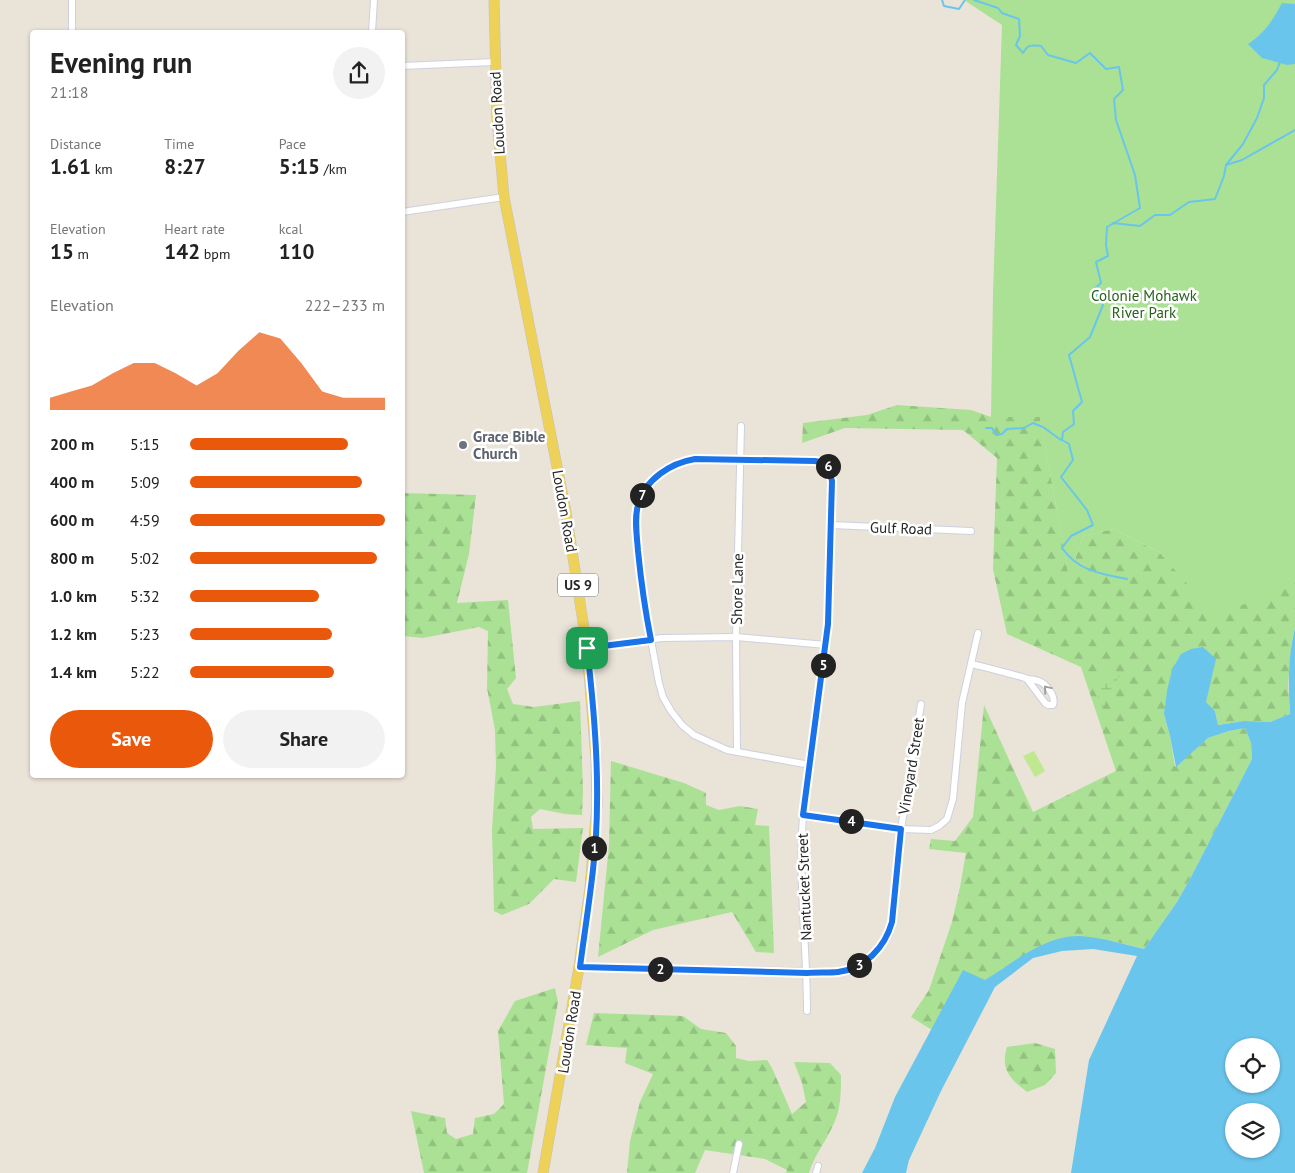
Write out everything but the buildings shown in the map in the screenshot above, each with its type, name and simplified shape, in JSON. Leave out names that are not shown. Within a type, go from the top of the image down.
[{"type":"main road","name":"Loudon Road","points":[[494,0],[494,62],[500,164],[504,197],[566,512],[587,648],[596,758],[597,805],[591,882],[580,967],[543,1173]]},
{"type":"street","points":[[72,0],[72,30]]},
{"type":"street","points":[[372,30],[374,0]]},
{"type":"street","points":[[405,66],[494,62]]},
{"type":"street","points":[[405,212],[504,197]]},
{"type":"street","name":"Shore Lane","points":[[736,752],[736,637],[741,426]]},
{"type":"street","name":"Nantucket Street","points":[[808,1011],[801,870],[803,815],[810,764],[826,645],[829,609],[832,481],[828,467],[824,463],[815,461],[695,459],[672,465],[654,479],[641,497],[637,512],[636,531],[643,597],[663,697],[682,725],[694,735],[714,745],[736,752],[810,764]]},
{"type":"street","name":"Gulf Road","points":[[831,525],[971,531]]},
{"type":"street","points":[[978,633],[971,664],[1000,670],[1027,679],[1039,680],[1044,684],[1054,700],[1053,705],[1045,703],[1027,679]]},
{"type":"street","points":[[587,648],[651,640],[736,637],[826,645]]},
{"type":"street","name":"Vineyard Street","points":[[803,815],[901,829],[931,830],[940,826],[947,819],[953,799],[962,703],[971,664]]},
{"type":"street","name":"Vineyard Street","points":[[901,829],[921,704]]},
{"type":"street","points":[[580,967],[807,973],[838,972],[853,969],[871,957],[886,940],[892,922],[901,829]]},
{"type":"street","points":[[733,1173],[739,1144]]},
{"type":"green space","name":"Colonie Mohawk River Park","points":[[964,0],[1295,0],[1295,580],[1217,617],[1159,552],[1113,529],[1083,536],[1069,578],[1040,417],[991,417],[1002,25]]},
{"type":"green space","points":[[897,405],[971,410],[991,417],[1040,417],[1069,577],[1083,536],[1113,529],[1159,552],[1217,616],[1295,579],[1295,628],[1288,684],[1290,714],[1270,722],[1244,721],[1218,725],[1215,711],[1206,703],[1164,714],[1175,767],[1208,738],[1245,728],[1251,743],[1252,759],[1177,902],[1144,949],[1102,939],[1060,939],[943,1010],[932,1030],[911,1017],[929,990],[952,922],[966,853],[929,849],[931,839],[955,841],[973,817],[984,705],[1033,812],[1116,771],[1081,667],[1007,634],[993,569],[997,458],[963,430],[845,428],[802,443],[803,423],[867,415]]},
{"type":"green space","points":[[405,493],[476,495],[469,554],[457,603],[508,600],[516,678],[507,689],[513,704],[534,707],[580,701],[582,815],[540,809],[531,817],[533,829],[583,828],[576,882],[554,879],[529,904],[502,915],[494,911],[492,830],[496,766],[495,730],[487,688],[488,631],[479,627],[423,638],[405,636]]},
{"type":"green space","points":[[1116,671],[1119,676],[1104,706],[1099,707],[1098,694],[1104,673]]},
{"type":"green space","points":[[1034,751],[1045,771],[1035,777],[1023,756]]},
{"type":"green space","points":[[611,761],[684,783],[706,793],[706,805],[719,810],[740,806],[758,809],[755,825],[769,826],[774,953],[756,952],[732,912],[653,930],[598,957],[609,845]]},
{"type":"green space","points":[[555,988],[558,1002],[527,1173],[424,1173],[411,1111],[445,1118],[447,1133],[456,1139],[473,1134],[475,1118],[494,1114],[504,1104],[498,1031],[515,1001]]},
{"type":"green space","points":[[594,1013],[683,1016],[701,1029],[726,1033],[736,1046],[736,1058],[749,1061],[767,1060],[792,1114],[806,1102],[802,1083],[794,1062],[830,1063],[841,1075],[839,1107],[834,1124],[809,1173],[786,1173],[787,1170],[765,1159],[705,1150],[695,1173],[627,1173],[630,1141],[640,1102],[653,1074],[625,1063],[627,1048],[586,1045]]},
{"type":"green space","points":[[1035,1043],[1055,1049],[1056,1073],[1045,1085],[1027,1092],[1008,1073],[1005,1055],[1007,1047]]},
{"type":"water","points":[[1282,3],[1295,4],[1295,64],[1287,65],[1262,58],[1248,44],[1268,26]]},
{"type":"water","points":[[1295,628],[1295,1173],[1071,1173],[1089,1060],[1137,956],[1093,949],[1062,951],[1033,958],[995,987],[941,1091],[909,1160],[906,1173],[862,1173],[875,1148],[895,1097],[963,970],[985,980],[1030,951],[1054,940],[1066,937],[1095,938],[1144,949],[1177,902],[1252,759],[1251,743],[1245,728],[1208,738],[1176,767],[1164,714],[1172,670],[1181,654],[1191,649],[1203,647],[1216,659],[1206,702],[1215,711],[1218,725],[1244,721],[1270,722],[1290,714],[1289,671]]},
{"type":"waterway","points":[[942,0],[944,6],[959,9],[965,0]]},
{"type":"waterway","points":[[974,0],[998,8],[1002,13],[1019,19],[1020,36],[1016,45],[1023,53],[1030,46],[1041,46],[1048,55],[1076,63],[1090,53],[1106,69],[1119,67],[1123,90],[1114,99],[1116,120],[1135,175],[1140,208],[1107,227],[1106,245],[1108,256],[1096,262],[1101,283],[1094,289],[1103,305],[1090,337],[1069,355],[1082,402],[1073,411],[1074,424],[1063,432],[1062,440],[1069,444],[1073,460],[1061,477],[1087,510],[1093,525],[1071,536],[1062,548],[1068,556],[1083,567],[1099,573],[1127,579]]},
{"type":"waterway","points":[[1113,223],[1140,226],[1155,215],[1170,215],[1189,202],[1215,199],[1226,165],[1243,144],[1257,118],[1264,98],[1264,85],[1277,70],[1280,62]]},
{"type":"waterway","points":[[1226,165],[1242,160],[1295,130]]},
{"type":"waterway","points":[[986,428],[992,428],[996,435],[1002,434],[1007,429],[1024,428],[1033,423],[1043,427],[1061,440]]},
{"type":"place","name":"Grace Bible Church","points":[[463,445]]},
{"type":"route","points":[[695,459],[815,461],[824,463],[828,467],[831,472],[832,481],[828,624],[803,815],[901,829],[892,922],[886,940],[871,957],[853,969],[838,972],[807,973],[580,967],[590,888],[597,805],[596,758],[587,648],[651,640],[643,597],[636,520],[638,505],[645,489],[663,471],[685,460],[695,459]]}]
